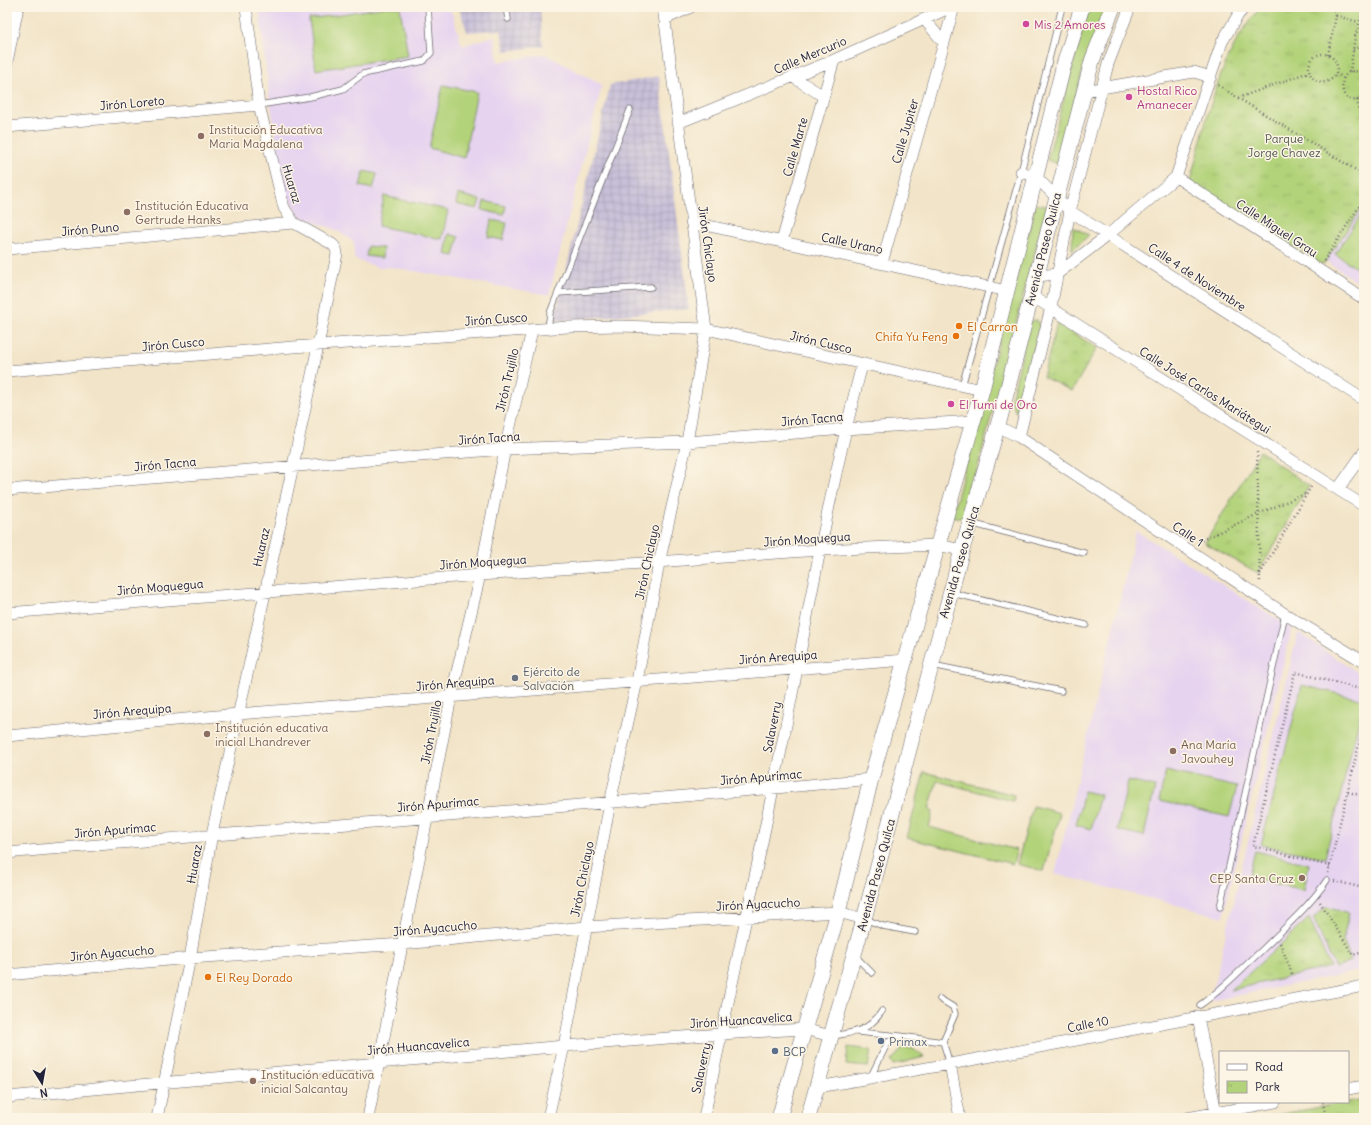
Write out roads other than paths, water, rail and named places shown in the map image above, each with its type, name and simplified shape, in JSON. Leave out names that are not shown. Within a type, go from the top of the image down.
[{"type":"main road","name":"Avenida Paseo Quilca","points":[[780,1118],[838,912],[871,779],[982,390],[1006,291],[1028,174],[1082,7]]},
{"type":"main road","name":"Avenida Paseo Quilca","points":[[808,1118],[818,1087],[864,919],[950,593],[1032,296],[1056,196],[1084,91],[1092,62],[1113,7]]},
{"type":"street","points":[[7,62],[18,7]]},
{"type":"street","name":"Huaraz","points":[[156,1118],[190,958],[212,834],[293,466],[337,254],[336,248],[332,244],[294,223],[284,208],[259,106],[246,7]]},
{"type":"street","name":"Jirón Chiclayo","points":[[548,1118],[564,1046],[610,803],[637,681],[659,563],[687,442],[706,329],[663,7]]},
{"type":"street","points":[[665,18],[691,7]]},
{"type":"street","name":"Calle Mercurio","points":[[678,124],[834,60],[952,7]]},
{"type":"street","name":"Calle Jupiter","points":[[882,263],[944,43],[952,7]]},
{"type":"street","name":"Avenida Paseo Quilca","points":[[1019,437],[1051,307],[1070,211],[1108,64],[1130,7]]},
{"type":"street","points":[[1037,276],[1057,274],[1108,235],[1176,177],[1222,42],[1238,15],[1245,7]]},
{"type":"street","points":[[924,19],[944,43]]},
{"type":"street","name":"Calle Marte","points":[[782,241],[834,60]]},
{"type":"street","points":[[1084,91],[1194,72],[1210,77]]},
{"type":"street","points":[[793,77],[823,96]]},
{"type":"street","name":"Jirón Loreto","points":[[7,127],[259,106]]},
{"type":"street","name":"Calle 4 de Noviembre","points":[[1028,174],[1056,196],[1070,211],[1364,400]]},
{"type":"street","name":"Calle Miguel Grau","points":[[1176,177],[1364,300]]},
{"type":"street","name":"Calle Urano","points":[[691,222],[1006,291]]},
{"type":"street","name":"Jirón Puno","points":[[7,249],[294,223]]},
{"type":"street","name":"Calle José Carlos Mariátegui","points":[[1032,296],[1364,506]]},
{"type":"street","name":"Jirón Cusco","points":[[7,371],[532,330],[621,326],[706,329],[862,365],[982,390]]},
{"type":"street","name":"Jirón Trujillo","points":[[368,1118],[377,1063],[403,944],[451,697],[480,574],[505,449],[532,330]]},
{"type":"street","name":"Salaverry","points":[[704,1118],[773,789],[819,550],[845,429],[862,365]]},
{"type":"street","name":"Jirón Tacna","points":[[7,490],[505,449],[687,442],[845,429],[973,422]]},
{"type":"street","name":"Calle 1","points":[[997,426],[1019,437],[1260,598],[1364,662]]},
{"type":"street","points":[[1338,489],[1364,452]]},
{"type":"street","name":"Jirón Moquegua","points":[[7,613],[480,574],[659,563],[819,550],[937,545],[962,550]]},
{"type":"street","name":"Jirón Arequipa","points":[[7,736],[238,714],[905,660]]},
{"type":"street","name":"Jirón Apurímac","points":[[7,853],[212,834],[610,803],[871,779]]},
{"type":"street","name":"Jirón Ayacucho","points":[[7,975],[190,958],[403,944],[586,927],[838,912],[864,919]]},
{"type":"street","name":"Calle 10","points":[[818,1087],[950,1064],[1199,1011],[1364,986]]},
{"type":"street","points":[[1199,1011],[1216,1113]]},
{"type":"street","name":"Jirón Huancavelica","points":[[7,1097],[164,1084],[564,1046],[721,1034],[804,1029],[831,1036]]},
{"type":"street","points":[[950,1064],[960,1118]]},
{"type":"street","points":[[1349,1089],[1364,1086]]},
{"type":"street","points":[[1187,1118],[1270,1103]]},
{"type":"lane","points":[[259,106],[310,98],[343,89],[364,74],[424,61],[431,53],[428,7]]},
{"type":"lane","points":[[506,7],[508,19]]},
{"type":"lane","points":[[962,386],[990,287],[1028,174],[1062,7]]},
{"type":"lane","points":[[548,329],[550,314],[630,110]]},
{"type":"lane","points":[[558,293],[651,287]]},
{"type":"lane","points":[[970,523],[1084,553]]},
{"type":"lane","points":[[950,593],[1086,625]]},
{"type":"lane","points":[[1220,907],[1285,614]]},
{"type":"lane","points":[[932,665],[1061,691]]},
{"type":"lane","points":[[1199,1011],[1316,896],[1327,880]]},
{"type":"lane","points":[[864,919],[883,926],[915,932]]},
{"type":"lane","points":[[854,955],[872,972]]},
{"type":"lane","points":[[940,999],[953,1007],[955,1014],[943,1042],[950,1064]]},
{"type":"lane","points":[[857,1032],[875,1022],[882,1011]]},
{"type":"lane","points":[[831,1036],[857,1032],[943,1042]]},
{"type":"lane","points":[[870,1078],[888,1042],[900,1036]]},
{"type":"place","name":"Mis 2 Amores","points":[[1026,24]]},
{"type":"place","name":"Hostal Rico Amanecer","points":[[1129,97]]},
{"type":"place","name":"Institución Educativa Maria Magdalena","points":[[201,136]]},
{"type":"place","name":"Institución Educativa Gertrude Hanks","points":[[127,212]]},
{"type":"place","name":"El Carron","points":[[959,326]]},
{"type":"place","name":"Chifa Yu Feng","points":[[956,336]]},
{"type":"place","name":"El Tumi de Oro","points":[[951,404]]},
{"type":"place","name":"Ejército de Salvación","points":[[515,678]]},
{"type":"place","name":"Institución educativa inicial Lhandrever","points":[[207,734]]},
{"type":"place","name":"Ana María Javouhey","points":[[1173,751]]},
{"type":"place","name":"CEP Santa Cruz","points":[[1302,878]]},
{"type":"place","name":"El Rey Dorado","points":[[208,977]]},
{"type":"place","name":"Primax","points":[[881,1041]]},
{"type":"place","name":"BCP","points":[[775,1051]]},
{"type":"place","name":"Institución educativa inicial Salcantay","points":[[253,1081]]},
{"type":"park label","name":"Parque Jorge Chavez","points":[[1284,145]]}]
